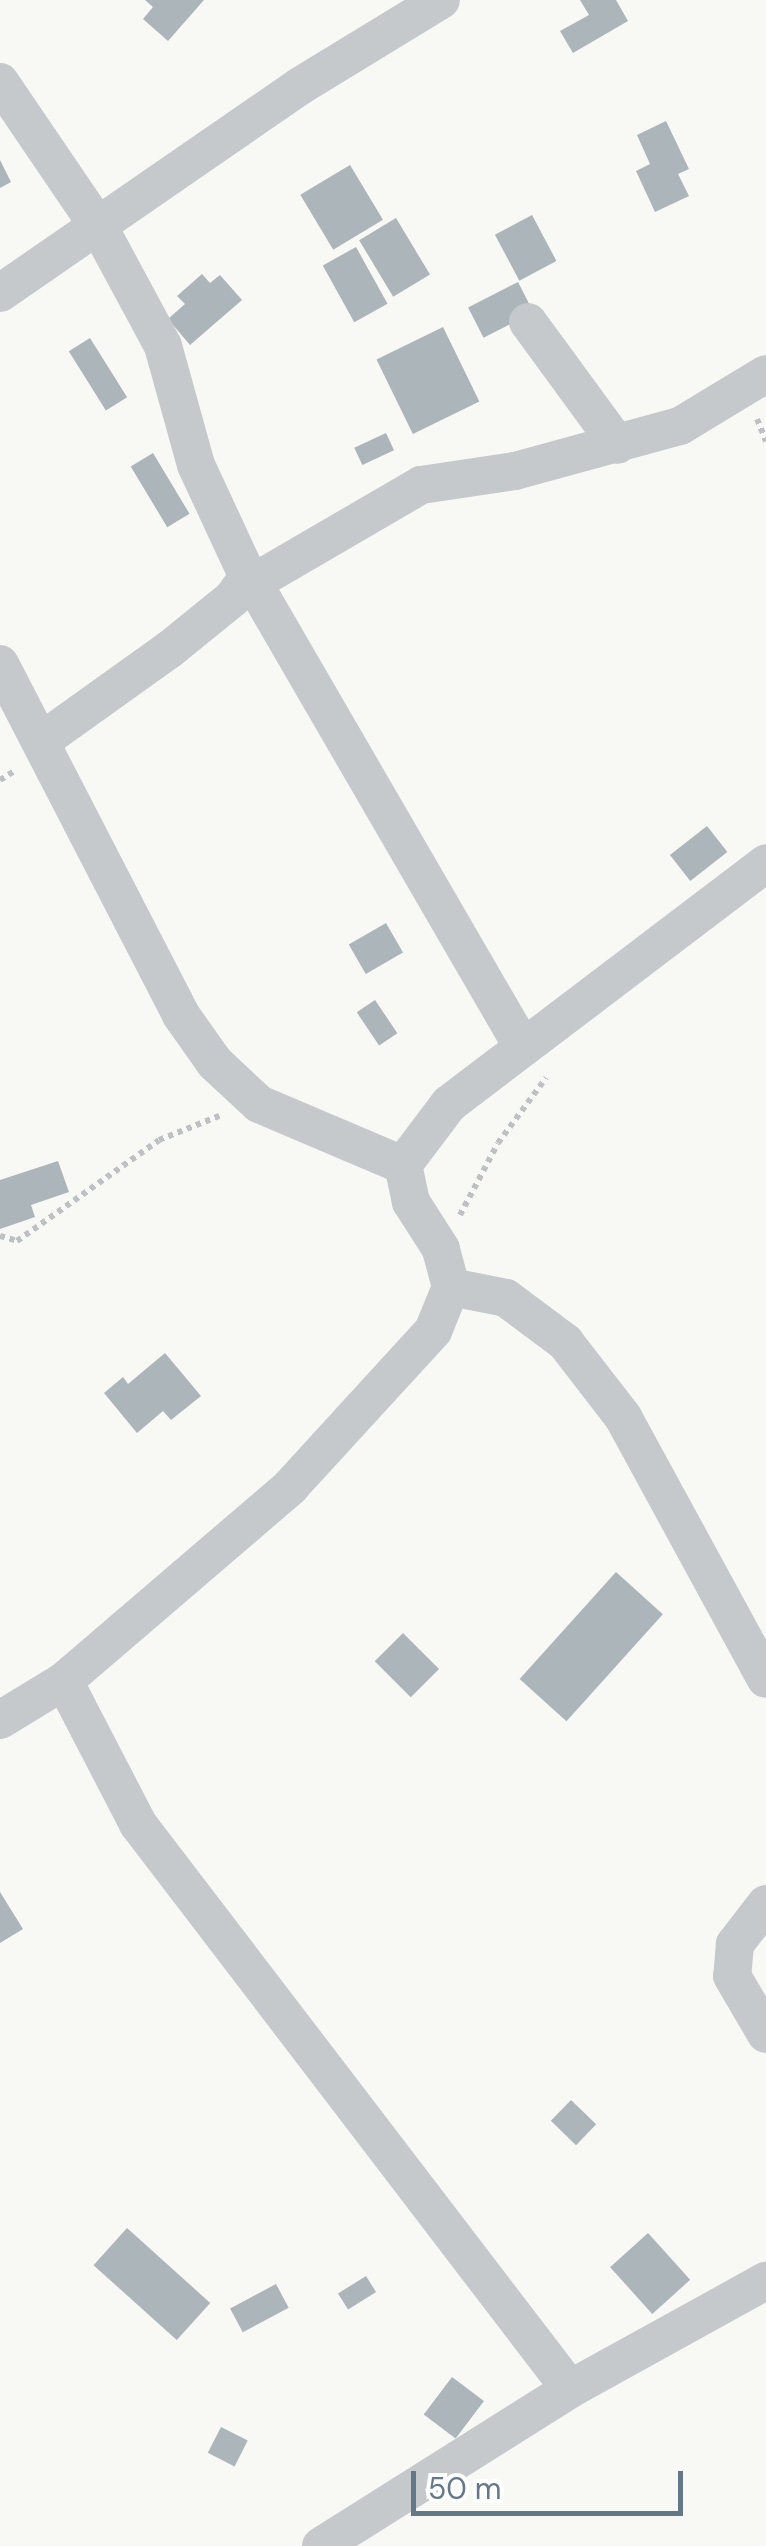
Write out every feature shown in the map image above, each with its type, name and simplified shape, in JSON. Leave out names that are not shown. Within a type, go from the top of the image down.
[{"type":"street","points":[[0,293],[100,230],[300,86],[441,0]]},
{"type":"street","points":[[0,82],[100,230],[174,370],[196,464],[244,557],[249,586],[538,1053]]},
{"type":"street","points":[[528,322],[618,445]]},
{"type":"street","points":[[43,740],[249,586],[421,485],[515,471],[680,426],[766,374]]},
{"type":"street","points":[[0,664],[43,740],[181,1014],[216,1063],[259,1104],[403,1165]]},
{"type":"street","points":[[403,1165],[449,1104],[538,1053],[766,863]]},
{"type":"street","points":[[0,1720],[64,1681],[290,1488],[433,1332],[451,1287],[441,1250],[412,1202],[403,1165]]},
{"type":"street","points":[[451,1287],[506,1298],[565,1342],[623,1418],[766,1679]]},
{"type":"street","points":[[64,1681],[138,1824],[570,2389]]},
{"type":"street","points":[[766,1904],[735,1944],[732,1976],[766,2034]]},
{"type":"street","points":[[322,2546],[570,2389],[766,2281]]},
{"type":"path","points":[[441,1250],[498,1144],[538,1053]]},
{"type":"path","points":[[0,1236],[17,1241],[160,1140],[259,1104]]},
{"type":"building","points":[[145,0],[204,0],[168,41],[143,19],[153,7]]},
{"type":"building","points":[[580,0],[616,0],[628,21],[573,53],[560,31],[589,15]]},
{"type":"building","points":[[666,121],[689,169],[678,174],[689,196],[655,212],[636,171],[650,164],[637,135]]},
{"type":"building","points":[[0,160],[11,182],[0,188]]},
{"type":"building","points":[[350,165],[383,220],[333,250],[300,195]]},
{"type":"building","points":[[532,215],[556,261],[519,281],[495,235]]},
{"type":"building","points":[[396,218],[430,275],[393,297],[359,240]]},
{"type":"building","points":[[356,247],[388,304],[354,322],[323,265]]},
{"type":"building","points":[[202,274],[210,283],[220,275],[242,300],[190,345],[168,319],[185,304],[177,296]]},
{"type":"building","points":[[518,282],[533,312],[484,338],[468,307]]},
{"type":"building","points":[[443,327],[479,402],[413,434],[376,359]]},
{"type":"building","points":[[90,338],[127,397],[106,411],[69,351]]},
{"type":"building","points":[[386,433],[394,450],[362,465],[354,448]]},
{"type":"building","points":[[153,453],[190,514],[167,527],[131,466]]},
{"type":"building","points":[[707,826],[727,852],[690,881],[670,855]]},
{"type":"building","points":[[386,923],[403,952],[366,974],[349,944]]},
{"type":"building","points":[[375,1000],[397,1033],[379,1045],[357,1012]]},
{"type":"building","points":[[58,1161],[69,1192],[31,1205],[35,1217],[0,1229],[0,1180]]},
{"type":"building","points":[[165,1353],[201,1396],[171,1420],[163,1411],[137,1433],[104,1393],[123,1377],[128,1384]]},
{"type":"building","points":[[616,1572],[663,1614],[566,1721],[520,1679]]},
{"type":"building","points":[[403,1633],[439,1669],[411,1697],[375,1661]]},
{"type":"building","points":[[0,1892],[23,1929],[0,1943]]},
{"type":"building","points":[[571,2100],[596,2124],[576,2145],[551,2121]]},
{"type":"building","points":[[127,2228],[210,2303],[177,2340],[94,2265]]},
{"type":"building","points":[[648,2233],[690,2280],[652,2314],[610,2267]]},
{"type":"building","points":[[366,2276],[376,2292],[348,2310],[338,2293]]},
{"type":"building","points":[[276,2284],[289,2308],[243,2332],[230,2308]]},
{"type":"building","points":[[452,2377],[484,2401],[456,2439],[424,2415]]},
{"type":"building","points":[[221,2427],[248,2441],[235,2466],[208,2453]]}]
